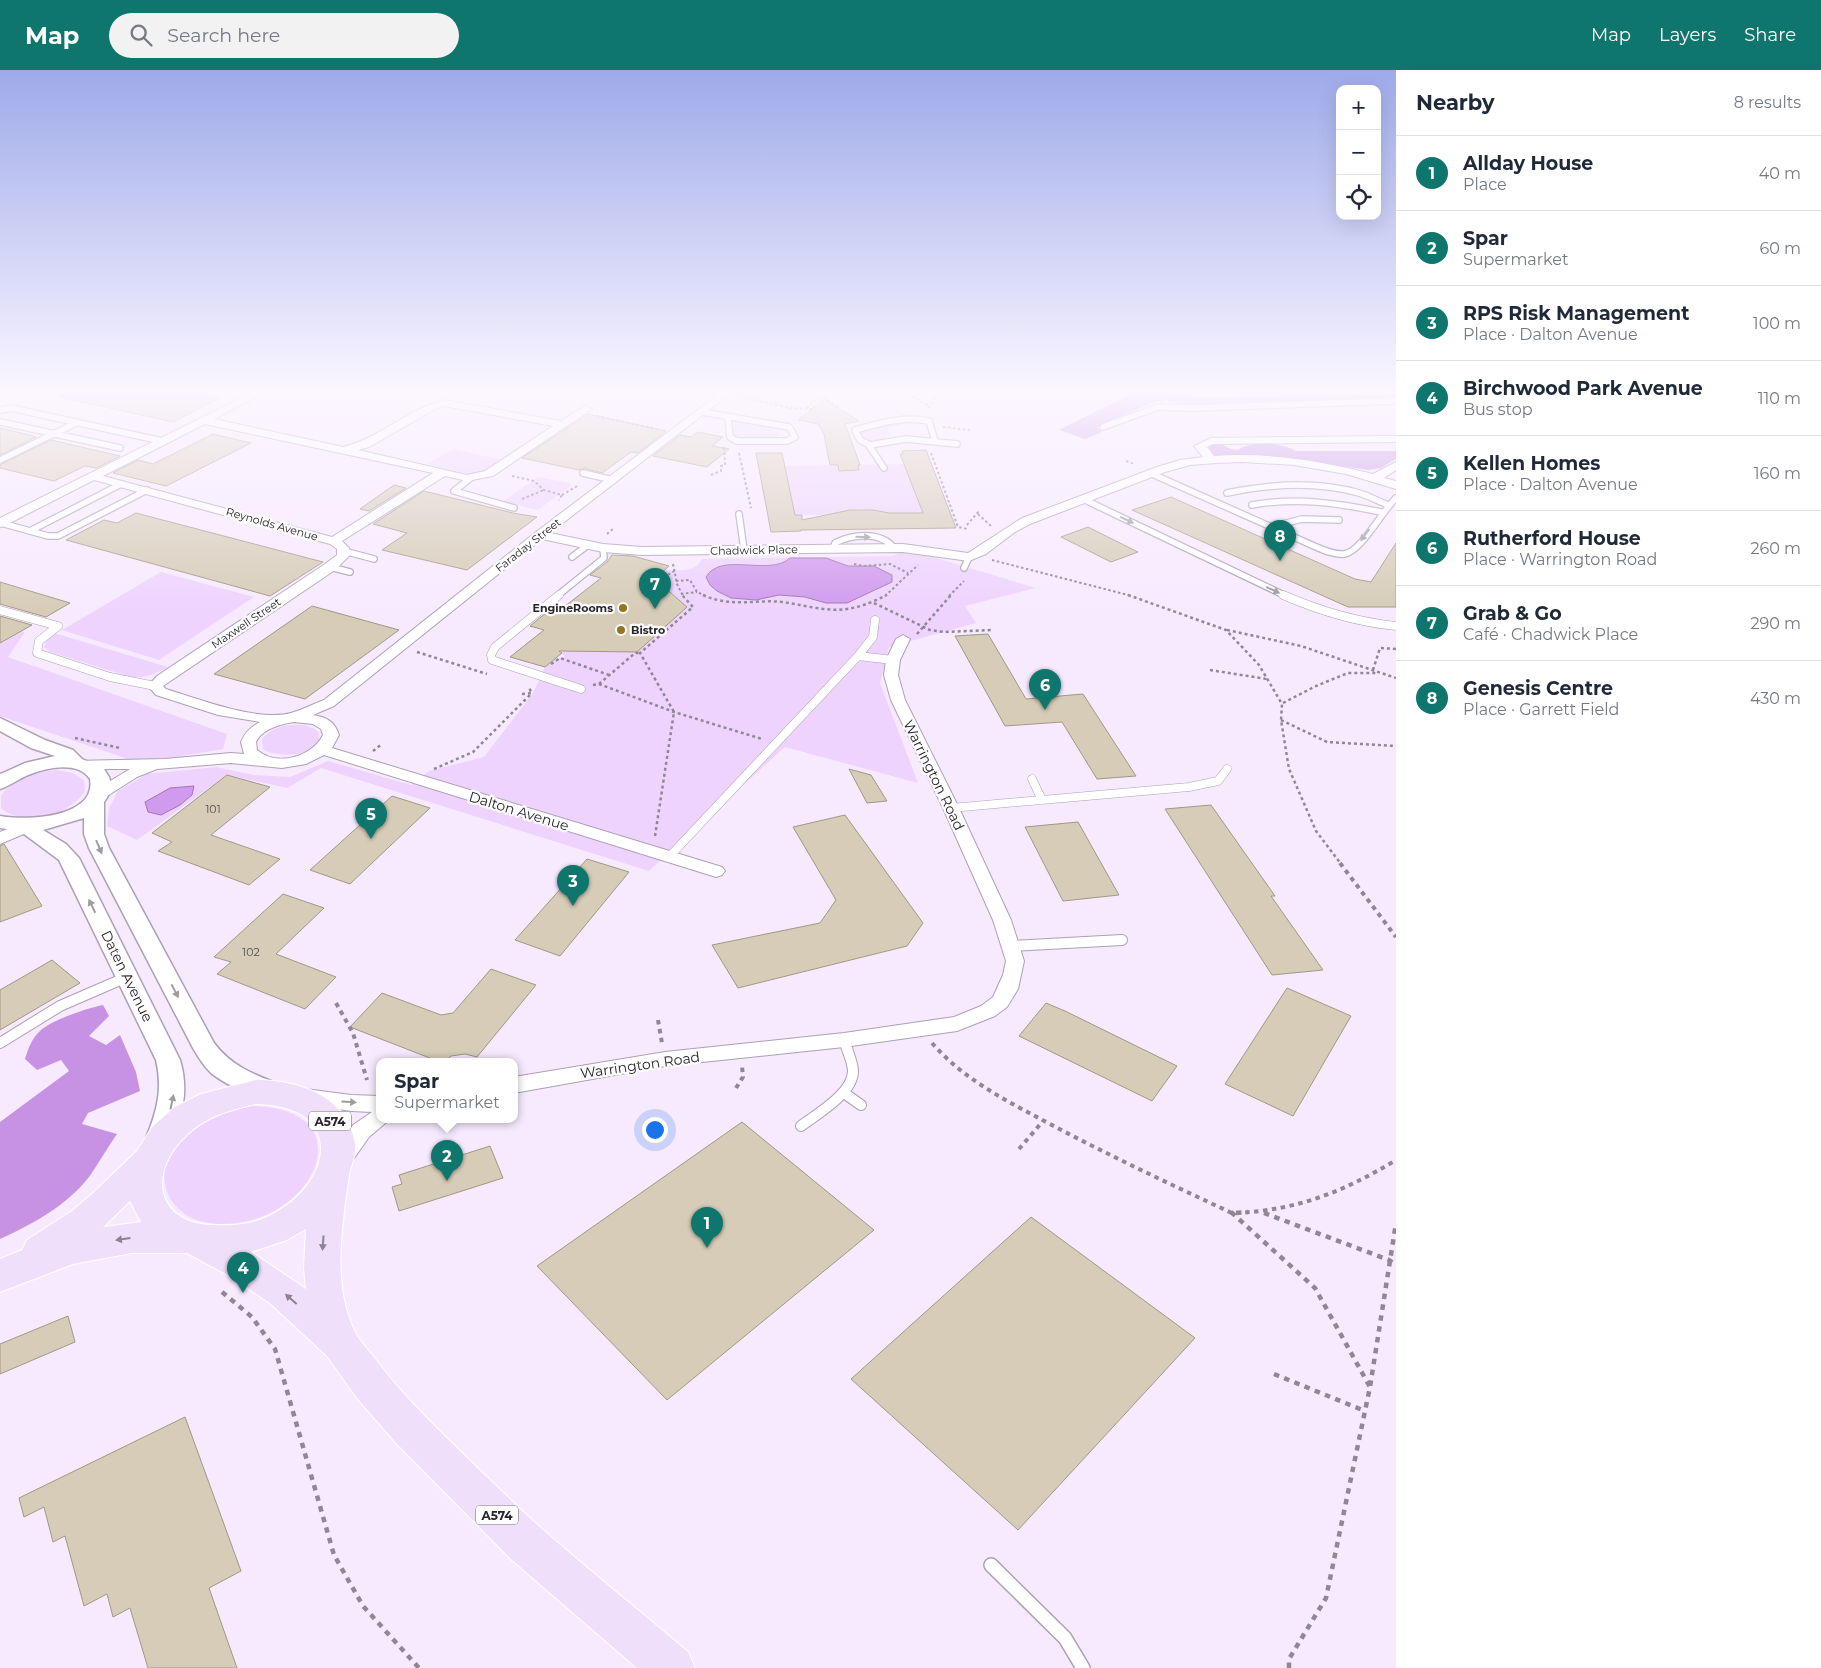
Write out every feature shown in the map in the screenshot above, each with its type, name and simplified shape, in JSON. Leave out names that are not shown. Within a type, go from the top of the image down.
[{"type":"main road","name":"A574","points":[[5,1274],[85,1221],[105,1204],[153,1153],[173,1128],[198,1110],[226,1098],[256,1092],[279,1093],[310,1103],[324,1114],[334,1127],[338,1144],[338,1157],[333,1174],[323,1238],[322,1268],[326,1298],[341,1344]]},
{"type":"main road","name":"A574","points":[[153,1153],[146,1170],[144,1193],[152,1213],[169,1229],[193,1239],[246,1267],[284,1293],[341,1344],[370,1385],[410,1430],[527,1545],[672,1668]]},
{"type":"main road","name":"A574","points":[[5,1274],[91,1245],[120,1240],[149,1236],[230,1241],[264,1234],[296,1217],[320,1195],[333,1174]]},
{"type":"street","points":[[1,523],[117,465]]},
{"type":"street","points":[[409,465],[476,477],[494,472],[505,465]]},
{"type":"street","name":"Faraday Street","points":[[291,718],[329,703],[540,535],[633,465]]},
{"type":"street","points":[[966,563],[1001,534],[1023,522],[1179,465]]},
{"type":"street","points":[[1309,465],[1375,478],[1396,485]]},
{"type":"street","points":[[1375,478],[1396,465]]},
{"type":"street","name":"Maxwell Street","points":[[155,686],[162,679],[340,560],[339,546],[387,507],[443,472]]},
{"type":"street","name":"Reynolds Avenue","points":[[94,477],[271,523],[339,546]]},
{"type":"street","name":"Chadwick Place","points":[[540,535],[603,548],[642,551],[894,548],[928,550],[951,555],[966,563]]},
{"type":"street","name":"Warrington Road","points":[[518,1084],[665,1059],[844,1040],[957,1024],[988,1011],[1000,1002],[1008,989],[1013,975],[1015,961],[1011,946],[1002,920],[951,808],[898,700],[891,675],[893,660],[903,639]]},
{"type":"street","points":[[5,778],[43,764],[60,762],[78,764],[165,764],[216,758],[294,762],[323,750],[332,737],[331,730],[326,725],[313,719],[269,720],[238,716],[161,692],[155,686]]},
{"type":"street","points":[[326,725],[325,718],[329,703]]},
{"type":"street","points":[[238,716],[249,728],[249,751],[262,760]]},
{"type":"street","points":[[216,758],[230,752],[265,725],[291,718]]},
{"type":"street","points":[[6,727],[38,744],[66,754],[78,764],[95,771],[100,778],[101,786],[96,797],[94,834],[99,848],[213,1061],[224,1071],[279,1093],[351,1103],[376,1104]]},
{"type":"street","points":[[5,778],[20,758],[21,748],[6,727]]},
{"type":"street","name":"Dalton Avenue","points":[[323,750],[716,872]]},
{"type":"street","points":[[0,839],[26,827],[59,821],[76,813],[131,774],[165,764]]},
{"type":"street","points":[[0,822],[26,827]]},
{"type":"street","name":"Daten Avenue","points":[[26,827],[34,835],[57,846],[68,858],[168,1060],[173,1075],[174,1092],[170,1112],[153,1153]]},
{"type":"street","points":[[333,1174],[351,1143],[361,1131],[376,1120]]},
{"type":"lane","points":[[882,465],[884,468]]},
{"type":"lane","points":[[583,473],[613,480]]},
{"type":"lane","points":[[1150,474],[1329,552],[1347,554],[1355,549],[1382,512],[1396,498]]},
{"type":"lane","points":[[476,477],[454,491],[514,508]]},
{"type":"lane","points":[[30,531],[121,484]]},
{"type":"lane","points":[[1227,493],[1272,486],[1302,486],[1360,493],[1388,505]]},
{"type":"lane","points":[[1,523],[48,536],[58,536],[147,490]]},
{"type":"lane","points":[[1083,499],[1275,591],[1332,616],[1377,625],[1396,625]]},
{"type":"lane","points":[[1252,506],[1266,502],[1321,502],[1382,512]]},
{"type":"lane","points":[[739,514],[744,550]]},
{"type":"lane","points":[[1271,527],[1302,519],[1339,520]]},
{"type":"lane","points":[[572,557],[588,545]]},
{"type":"lane","points":[[339,546],[374,559]]},
{"type":"lane","points":[[581,689],[492,660],[490,655],[495,647],[604,558],[603,548]]},
{"type":"lane","points":[[330,567],[350,572]]},
{"type":"lane","points":[[0,610],[58,626],[39,641],[37,653],[104,675],[142,685],[155,686]]},
{"type":"lane","points":[[669,857],[858,656],[873,637],[876,620]]},
{"type":"lane","points":[[858,656],[893,660]]},
{"type":"lane","points":[[951,808],[1189,787],[1218,781],[1227,769]]},
{"type":"lane","points":[[1032,779],[1042,800]]},
{"type":"lane","points":[[1011,946],[1122,940]]},
{"type":"lane","points":[[0,1042],[60,1006],[127,976]]},
{"type":"lane","points":[[801,1126],[844,1093],[850,1085],[854,1073],[844,1040]]},
{"type":"lane","points":[[844,1093],[861,1105]]},
{"type":"lane","points":[[991,1565],[1065,1638],[1083,1668]]},
{"type":"path","points":[[711,475],[722,470],[720,466],[725,465]]},
{"type":"path","points":[[742,465],[759,550]]},
{"type":"path","points":[[476,477],[490,478],[504,474],[534,481],[544,490],[562,495],[553,506]]},
{"type":"path","points":[[967,525],[979,513],[989,526]]},
{"type":"path","points":[[681,594],[697,592],[710,598],[738,604],[780,602],[822,608],[846,609],[873,602],[900,584],[916,566],[942,560],[951,555]]},
{"type":"path","points":[[985,558],[1132,596],[1226,630],[1300,646],[1396,678]]},
{"type":"path","points":[[903,639],[914,638],[935,610],[969,576],[966,563]]},
{"type":"path","points":[[651,585],[676,570]]},
{"type":"path","points":[[697,592],[690,580],[676,581],[681,594],[694,607],[640,653],[635,653],[599,684],[674,712],[775,743]]},
{"type":"path","points":[[873,602],[922,627],[944,632],[992,630]]},
{"type":"path","points":[[1226,630],[1259,665],[1282,704],[1281,720],[1289,769],[1316,830],[1396,937]]},
{"type":"path","points":[[1373,670],[1380,648],[1396,649]]},
{"type":"path","points":[[410,650],[496,677]]},
{"type":"path","points":[[640,653],[674,712],[652,852]]},
{"type":"path","points":[[560,658],[610,675]]},
{"type":"path","points":[[1210,670],[1267,679]]},
{"type":"path","points":[[1282,704],[1316,686],[1348,673],[1380,673]]},
{"type":"path","points":[[522,686],[530,688],[532,694]]},
{"type":"path","points":[[522,694],[532,694]]},
{"type":"path","points":[[416,778],[473,752],[532,694]]},
{"type":"path","points":[[1281,720],[1327,742],[1396,746]]},
{"type":"path","points":[[70,737],[102,746],[128,749]]},
{"type":"path","points":[[336,1003],[353,1033],[367,1080]]},
{"type":"path","points":[[658,1020],[663,1049]]},
{"type":"path","points":[[925,1029],[930,1041],[941,1054],[988,1091],[1121,1162],[1235,1214],[1315,1288],[1370,1387]]},
{"type":"path","points":[[736,1088],[743,1077],[741,1061]]},
{"type":"path","points":[[1019,1149],[1043,1121]]},
{"type":"path","points":[[1235,1214],[1263,1213],[1302,1205],[1349,1187],[1396,1160]]},
{"type":"path","points":[[1263,1213],[1390,1260],[1396,1265]]},
{"type":"path","points":[[1289,1668],[1289,1659],[1326,1598],[1370,1387],[1396,1223]]},
{"type":"path","points":[[222,1292],[243,1307],[256,1321],[275,1349],[334,1555],[363,1606],[419,1668]]},
{"type":"path","points":[[1274,1374],[1365,1411]]},
{"type":"shaded area","points":[[429,465],[495,465],[477,476]]},
{"type":"shaded area","points":[[849,465],[838,467],[840,471],[859,470],[858,467],[853,465],[904,465],[923,513],[881,514],[881,511],[872,509],[852,509],[843,511],[844,515],[795,515],[785,466]]},
{"type":"shaded area","points":[[1334,465],[1387,465],[1381,468],[1368,470]]},
{"type":"shaded area","points":[[538,477],[573,484],[538,510],[502,502]]},
{"type":"shaded area","points":[[904,551],[933,557],[1036,588],[965,606],[976,623],[889,647],[880,683],[918,783],[785,747],[649,871],[321,768],[287,788],[227,775],[137,840],[107,826],[109,808],[118,791],[147,774],[216,767],[254,775],[290,777],[328,761],[411,785],[429,771],[484,757],[533,693],[545,667],[555,659],[565,657],[561,653],[586,634],[637,652],[687,607],[670,592],[643,593],[649,584],[665,570],[691,569],[702,559],[892,556]]},
{"type":"shaded area","points":[[790,558],[826,558],[848,566],[874,566],[892,575],[892,582],[847,603],[826,603],[805,597],[779,595],[756,600],[731,598],[717,591],[710,585],[706,577],[713,569],[722,566],[770,565],[781,563]]},
{"type":"shaded area","points":[[161,572],[254,597],[159,660],[62,630]]},
{"type":"shaded area","points":[[0,624],[25,632],[8,657],[227,734],[223,749],[140,763],[0,716]]},
{"type":"shaded area","points":[[54,633],[168,667],[150,675],[131,677],[50,652],[44,647],[46,641]]},
{"type":"shaded area","points":[[292,725],[304,725],[315,729],[319,733],[318,741],[314,747],[298,754],[288,755],[263,749],[262,739],[271,731]]},
{"type":"shaded area","points":[[56,770],[73,773],[84,780],[85,791],[69,807],[46,816],[34,818],[22,818],[1,808],[1,796],[12,784],[33,774]]},
{"type":"shaded area","points":[[194,786],[192,795],[180,805],[161,815],[148,812],[145,802],[170,788]]},
{"type":"shaded area","points":[[103,1005],[109,1016],[89,1036],[106,1045],[120,1035],[136,1072],[140,1091],[88,1113],[82,1124],[117,1134],[89,1177],[70,1197],[48,1213],[0,1239],[0,1122],[69,1071],[61,1060],[37,1070],[25,1059],[29,1048],[37,1034],[45,1027],[79,1012]]},
{"type":"shaded area","points":[[253,1106],[286,1111],[307,1123],[317,1140],[317,1160],[309,1179],[293,1198],[270,1213],[243,1222],[224,1224],[194,1219],[179,1209],[168,1195],[165,1183],[166,1167],[171,1152],[193,1129],[208,1120]]},
{"type":"building","points":[[0,465],[103,465],[96,468],[85,466],[54,481],[0,468]]},
{"type":"building","points":[[129,465],[208,465],[166,486],[113,473]]},
{"type":"building","points":[[553,465],[614,465],[602,473],[584,468],[579,470]]},
{"type":"building","points":[[695,465],[710,465],[707,467]]},
{"type":"building","points":[[758,465],[784,465],[795,515],[802,515],[802,520],[850,510],[923,513],[904,465],[932,465],[956,528],[771,532]]},
{"type":"building","points":[[830,465],[860,465],[858,465],[859,470],[839,471],[838,465]]},
{"type":"building","points":[[394,485],[406,488],[369,511],[360,509]]},
{"type":"building","points":[[424,491],[537,517],[467,570],[382,550],[407,533],[373,524]]},
{"type":"building","points":[[1171,497],[1355,579],[1371,582],[1396,543],[1396,607],[1348,607],[1132,510]]},
{"type":"building","points":[[136,513],[323,562],[270,596],[66,540],[104,520],[117,523]]},
{"type":"building","points":[[1088,527],[1138,552],[1111,562],[1061,537]]},
{"type":"building","name":"EngineRooms","points":[[612,555],[633,556],[669,566],[655,579],[687,607],[637,652],[559,651],[562,653],[545,667],[510,657],[544,630],[530,626],[547,612],[555,614],[601,578],[590,575],[607,562]]},
{"type":"building","points":[[0,582],[70,603],[46,617],[0,604]]},
{"type":"building","points":[[312,606],[399,630],[305,699],[214,674]]},
{"type":"building","points":[[0,616],[32,625],[0,643]]},
{"type":"building","points":[[988,634],[1026,699],[1083,694],[1136,776],[1097,779],[1062,722],[1005,726],[955,636]]},
{"type":"building","points":[[849,769],[871,775],[887,801],[867,803]]},
{"type":"building","points":[[227,775],[270,787],[211,835],[280,859],[249,885],[158,851],[172,842],[152,833]]},
{"type":"building","points":[[392,796],[430,808],[350,884],[310,870]]},
{"type":"building","points":[[1211,805],[1275,896],[1271,896],[1323,970],[1272,975],[1165,809]]},
{"type":"building","points":[[845,815],[923,923],[907,946],[738,988],[712,945],[820,923],[836,900],[793,827]]},
{"type":"building","points":[[1078,822],[1119,895],[1063,901],[1025,827]]},
{"type":"building","points":[[4,844],[42,906],[0,922],[0,846]]},
{"type":"building","points":[[587,859],[629,872],[560,956],[515,940]]},
{"type":"building","points":[[283,894],[324,908],[276,954],[336,977],[305,1009],[217,974],[231,962],[214,957]]},
{"type":"building","points":[[52,960],[80,983],[0,1030],[0,990]]},
{"type":"building","points":[[491,969],[536,985],[477,1057],[465,1054],[449,1058],[430,1058],[350,1027],[382,993],[441,1015],[453,1013]]},
{"type":"building","points":[[1287,988],[1351,1016],[1293,1116],[1225,1084]]},
{"type":"building","points":[[1046,1003],[1177,1066],[1152,1101],[1019,1036]]},
{"type":"building","points":[[742,1122],[874,1230],[667,1400],[537,1266]]},
{"type":"building","points":[[490,1146],[503,1178],[399,1211],[392,1187],[402,1184],[399,1175]]},
{"type":"building","points":[[1031,1217],[1195,1338],[1018,1530],[851,1379]]},
{"type":"building","points":[[68,1316],[75,1342],[0,1374],[0,1344]]},
{"type":"building","points":[[185,1417],[241,1571],[209,1588],[237,1668],[148,1668],[130,1608],[113,1617],[107,1594],[84,1606],[65,1536],[53,1542],[44,1507],[24,1517],[19,1498]]},
{"type":"place","name":"Genesis Centre","points":[[1280,561]]},
{"type":"place","name":"EngineRooms","points":[[623,608]]},
{"type":"place","name":"Grab & Go","points":[[655,609]]},
{"type":"place","name":"Bistro","points":[[621,630]]},
{"type":"place","name":"Rutherford House","points":[[1045,710]]},
{"type":"place","name":"Kellen Homes","points":[[371,839]]},
{"type":"place","name":"RPS Risk Management","points":[[573,906]]},
{"type":"place","name":"Spar","points":[[447,1181]]},
{"type":"place","name":"Allday House","points":[[707,1248]]},
{"type":"place","name":"Birchwood Park Avenue","points":[[243,1293]]}]
